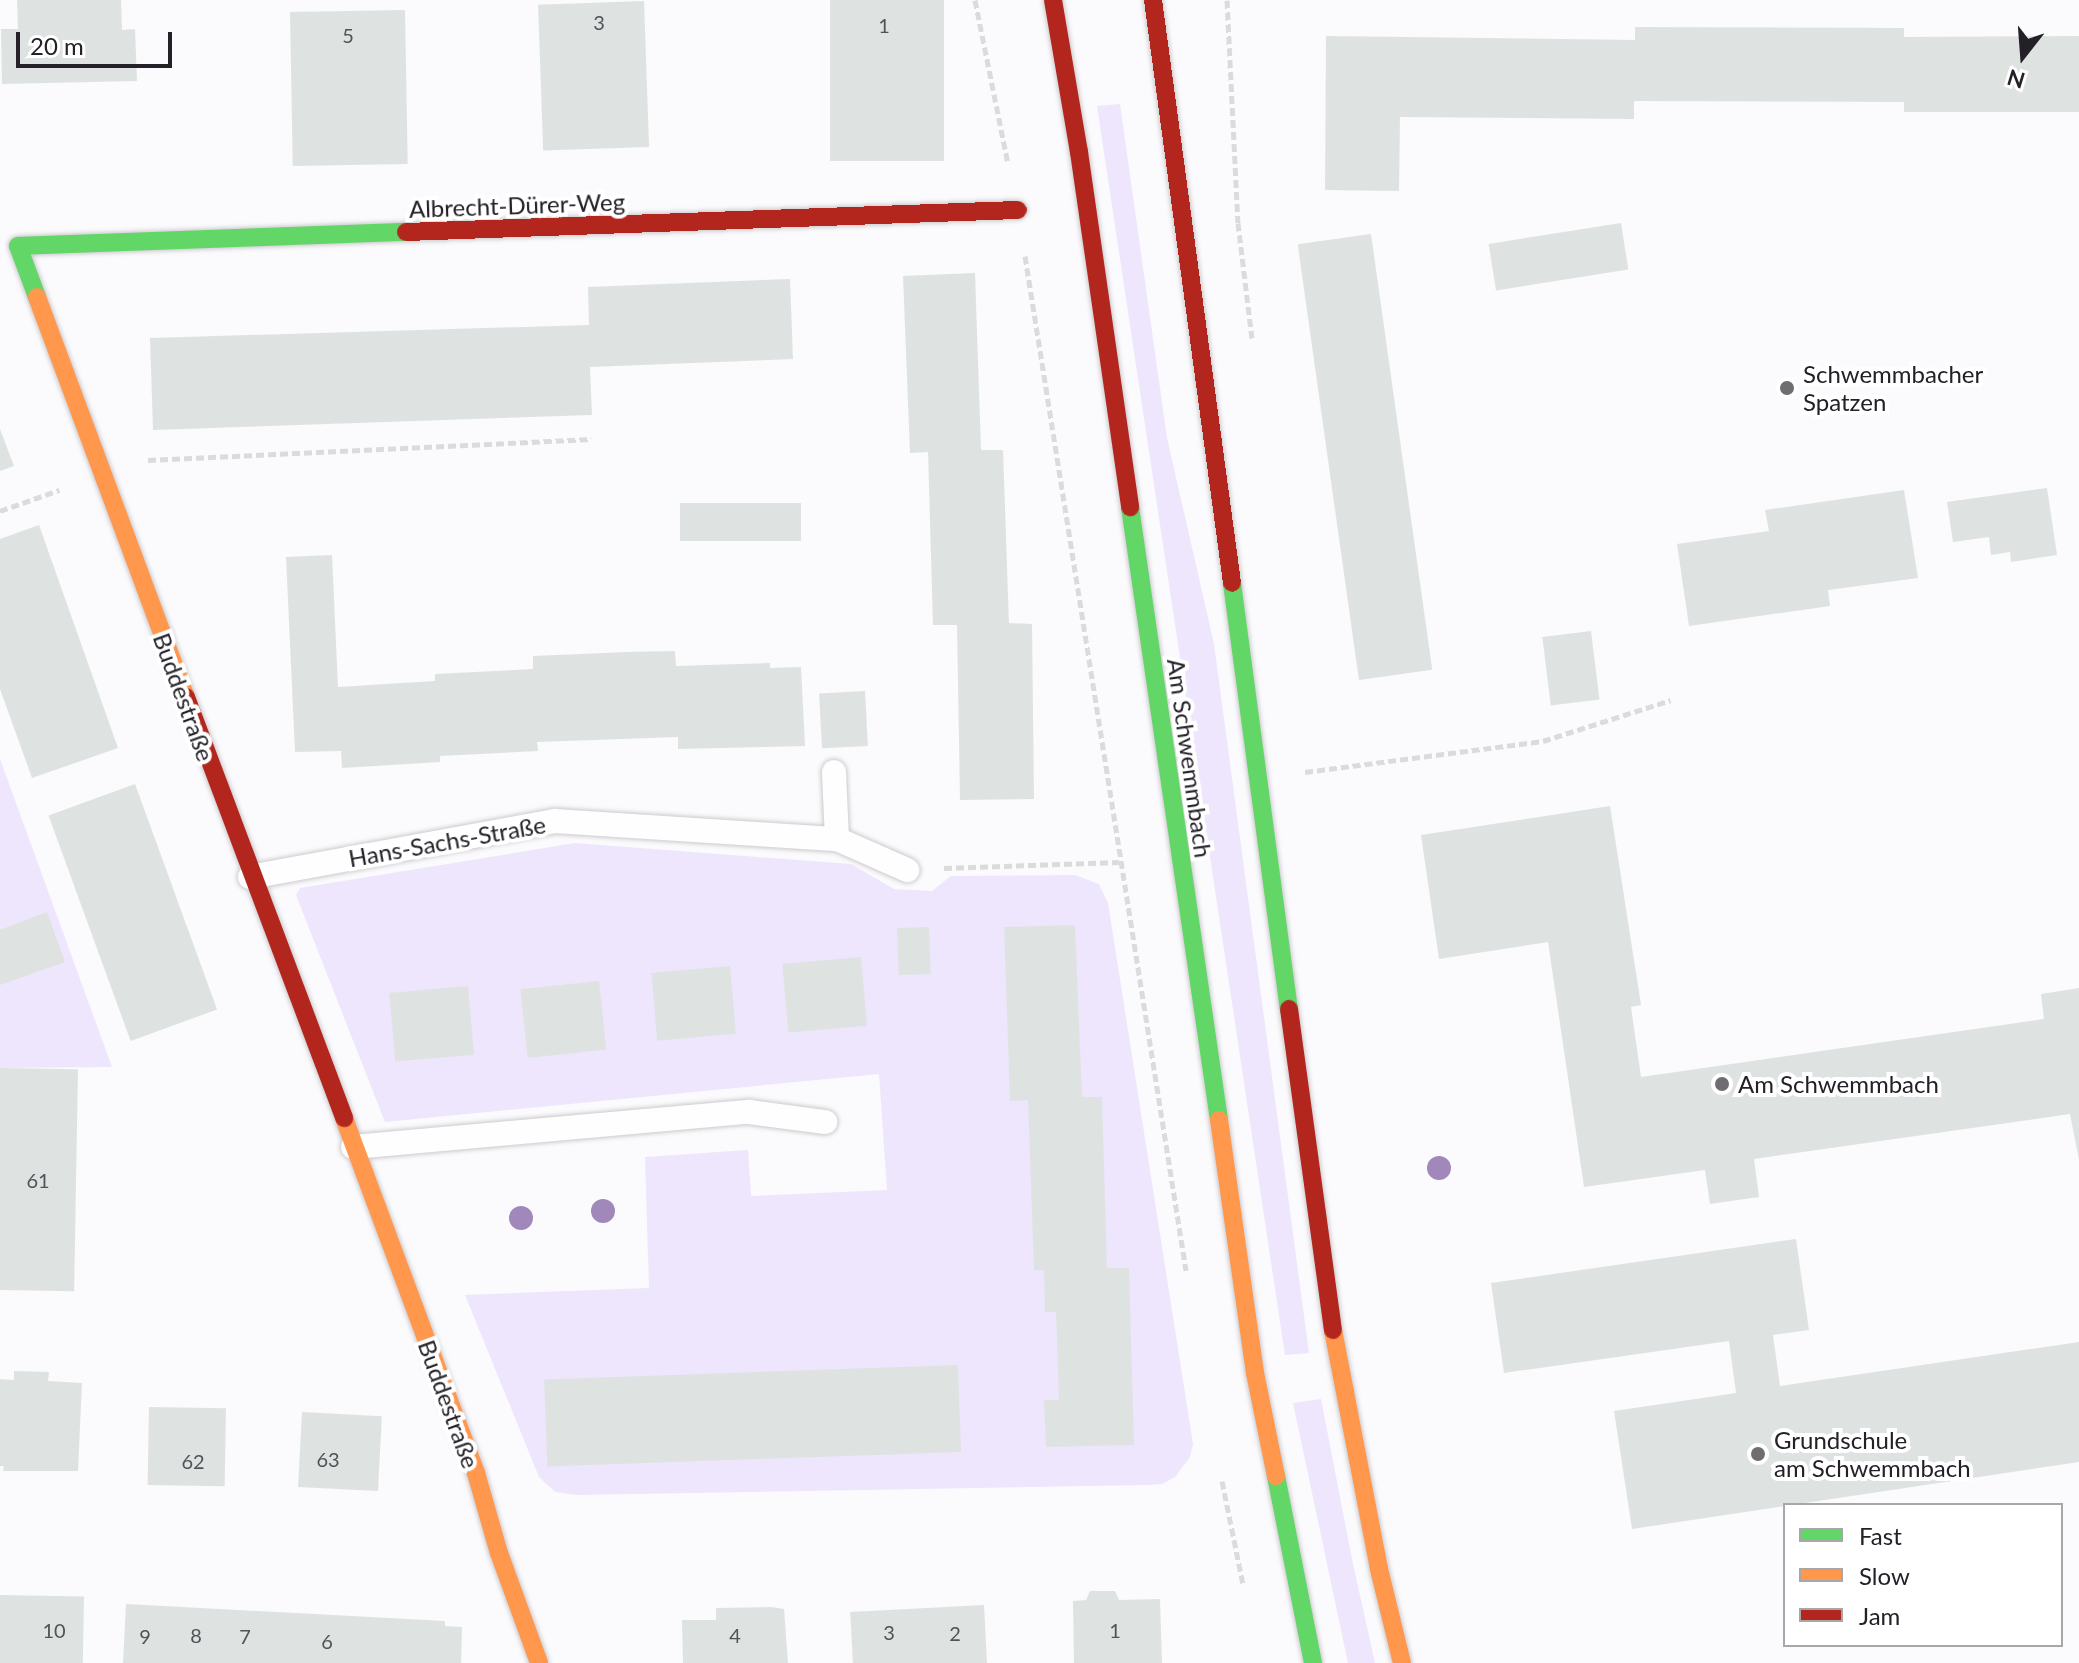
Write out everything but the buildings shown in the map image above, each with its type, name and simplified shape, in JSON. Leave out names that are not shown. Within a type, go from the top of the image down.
[{"type":"main road","name":"Am Schwemmbach","points":[[1053,0],[1079,152],[1255,1373],[1313,1663]]},
{"type":"main road","points":[[1153,0],[1337,1361],[1402,1663]]},
{"type":"main road","name":"Albrecht-Dürer-Weg","points":[[18,246],[1018,210]]},
{"type":"main road","name":"Buddestraße","points":[[18,246],[250,877],[476,1473],[499,1553],[539,1663]]},
{"type":"lane","points":[[834,772],[837,839]]},
{"type":"lane","name":"Hans-Sachs-Straße","points":[[250,877],[555,821],[837,839],[907,870]]},
{"type":"lane","points":[[353,1147],[749,1112],[825,1122]]},
{"type":"path","points":[[975,0],[1018,210],[1119,862],[1187,1271]]},
{"type":"path","points":[[0,511],[157,457],[592,439]]},
{"type":"path","points":[[1305,772],[1543,741],[1671,700]]},
{"type":"path","points":[[907,870],[1119,862]]},
{"type":"path","points":[[1221,1473],[1230,1527]]},
{"type":"shaded area","points":[[1120,104],[1167,438],[1214,644],[1309,1353],[1285,1355],[1097,106]]},
{"type":"shaded area","points":[[0,759],[112,1067],[0,1068]]},
{"type":"shaded area","points":[[575,843],[851,864],[894,889],[932,891],[951,876],[1075,875],[1099,884],[1108,903],[1193,1444],[1190,1457],[1175,1477],[1162,1484],[1146,1485],[577,1495],[555,1492],[539,1477],[465,1295],[649,1288],[645,1157],[748,1150],[751,1196],[887,1190],[879,1074],[385,1122],[296,895],[300,888]]},
{"type":"shaded area","points":[[1321,1399],[1375,1663],[1348,1663],[1293,1403]]},
{"type":"traffic: fast","points":[[37,297],[18,246],[406,232]]},
{"type":"traffic: fast","points":[[1130,507],[1219,1120]]},
{"type":"traffic: fast","points":[[1232,583],[1289,1009]]},
{"type":"traffic: fast","points":[[1276,1476],[1313,1663]]},
{"type":"traffic: slow","points":[[37,297],[186,697]]},
{"type":"traffic: slow","points":[[344,1118],[476,1473],[499,1553],[539,1663]]},
{"type":"traffic: slow","points":[[1219,1120],[1255,1373],[1276,1476]]},
{"type":"traffic: slow","points":[[1333,1330],[1379,1569],[1402,1663]]},
{"type":"traffic: jam","points":[[1053,0],[1079,152],[1130,507]]},
{"type":"traffic: jam","points":[[1153,0],[1232,583]]},
{"type":"traffic: jam","points":[[406,232],[1018,210]]},
{"type":"traffic: jam","points":[[186,697],[344,1118]]},
{"type":"traffic: jam","points":[[1289,1009],[1333,1330]]},
{"type":"place","name":"Schwemmbacher Spatzen","points":[[1787,388]]},
{"type":"place","name":"Am Schwemmbach","points":[[1722,1084]]},
{"type":"place","name":"Grundschule am Schwemmbach","points":[[1758,1454]]}]
